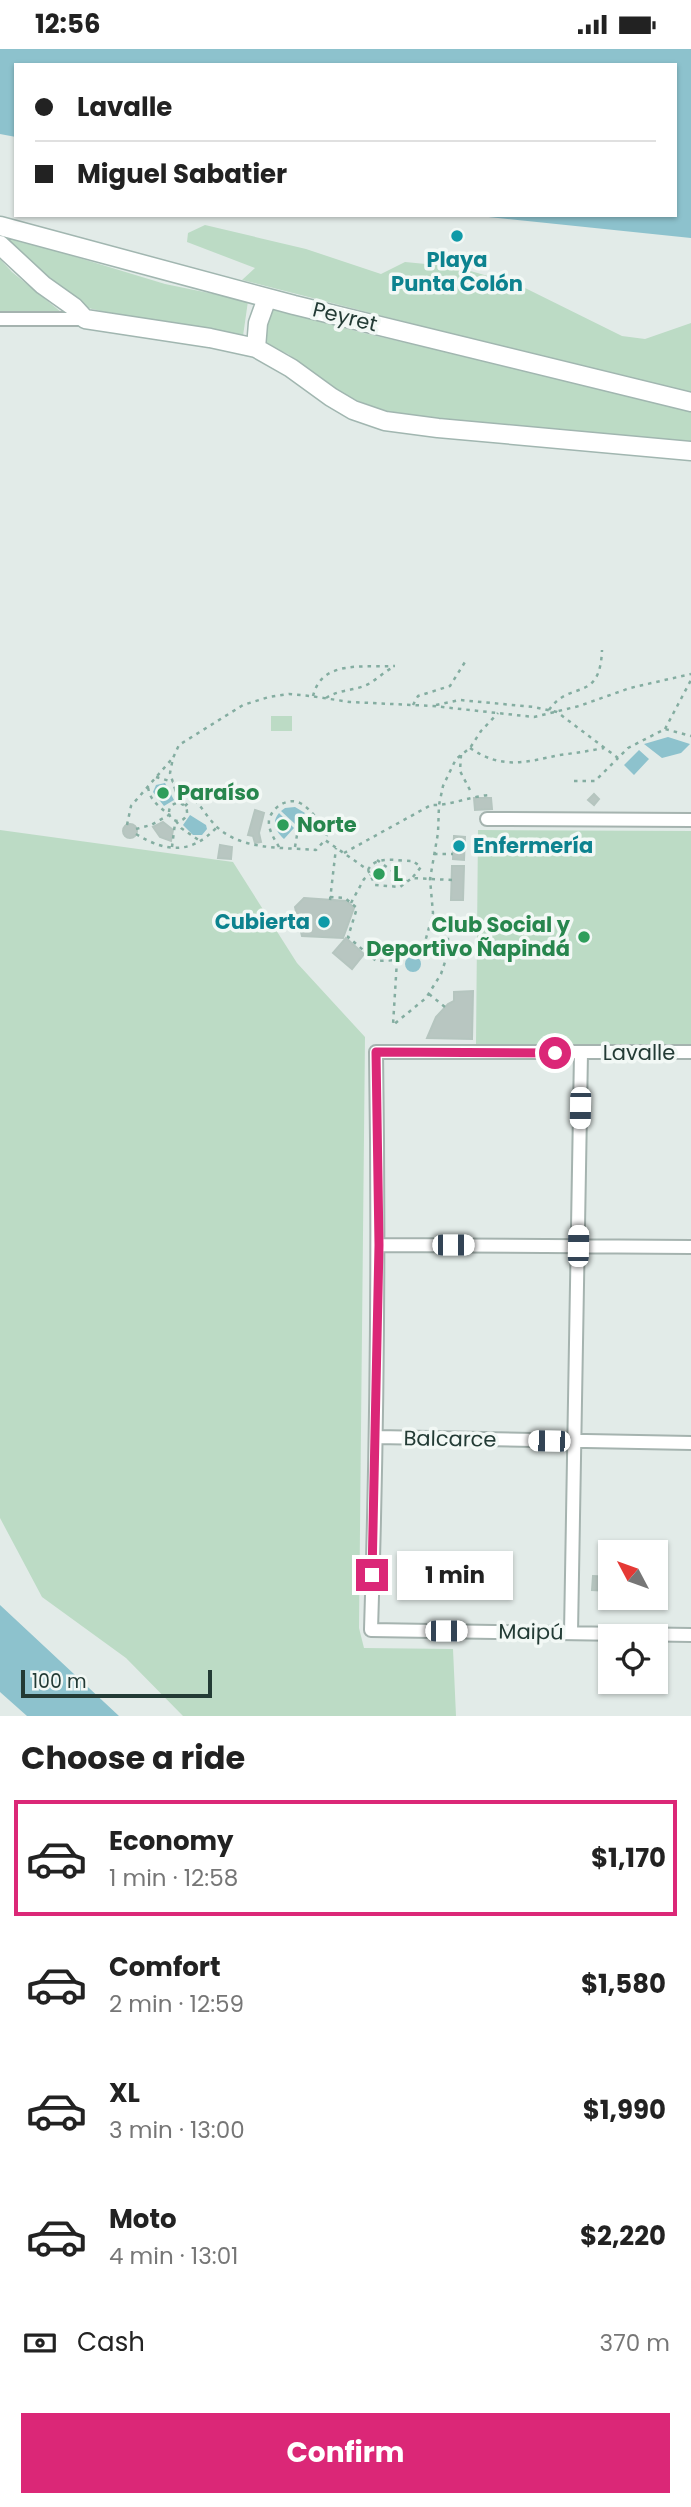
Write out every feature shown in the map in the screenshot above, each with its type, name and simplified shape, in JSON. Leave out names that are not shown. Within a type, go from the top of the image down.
[{"type":"street","name":"Peyret","points":[[0,226],[267,298],[691,402]]},
{"type":"street","points":[[0,246],[85,319]]},
{"type":"street","points":[[256,348],[258,323],[267,298]]},
{"type":"street","points":[[0,319],[85,319],[210,338],[256,348],[291,368],[352,410],[385,421],[691,451]]},
{"type":"street","points":[[487,819],[691,820]]},
{"type":"street","name":"Lavalle","points":[[379,1245],[376,1052],[691,1052]]},
{"type":"street","points":[[570,1633],[581,1053]]},
{"type":"street","points":[[377,1437],[379,1245],[691,1247]]},
{"type":"street","name":"Balcarce","points":[[377,1437],[691,1443]]},
{"type":"street","name":"Maipú","points":[[377,1437],[371,1630],[691,1635]]},
{"type":"path","points":[[549,710],[558,700],[596,681],[601,669],[602,650]]},
{"type":"path","points":[[413,705],[418,696],[450,686],[465,662]]},
{"type":"path","points":[[313,696],[324,674],[335,669],[395,666],[379,674],[368,685],[334,693],[326,698]]},
{"type":"path","points":[[185,806],[180,803],[170,773],[179,745],[243,705],[269,697],[289,694],[378,705],[433,706],[534,717],[630,688],[691,674]]},
{"type":"path","points":[[574,781],[595,781],[628,748],[665,729],[691,680]]},
{"type":"path","points":[[433,706],[460,700],[534,707],[557,712],[618,758]]},
{"type":"path","points":[[470,710],[471,701]]},
{"type":"path","points":[[433,913],[448,932],[447,953],[441,974],[429,994],[393,1025],[397,960],[402,954],[422,953],[433,913],[430,879],[438,832],[439,806],[448,773],[499,713],[502,704]]},
{"type":"path","points":[[534,707],[534,717]]},
{"type":"path","points":[[665,729],[691,736]]},
{"type":"path","points":[[470,748],[480,754],[513,764],[604,748]]},
{"type":"path","points":[[461,755],[460,771],[473,796]]},
{"type":"path","points":[[127,825],[131,806],[173,758]]},
{"type":"path","points":[[156,777],[173,783]]},
{"type":"path","points":[[148,786],[153,800],[197,841],[202,842]]},
{"type":"path","points":[[175,789],[194,797],[217,827],[239,841],[279,847],[316,850],[328,832],[301,803],[291,801],[281,804],[269,820],[271,832],[279,847]]},
{"type":"path","points":[[344,853],[431,805],[439,806],[473,796],[491,795]]},
{"type":"path","points":[[185,806],[194,797]]},
{"type":"path","points":[[169,815],[170,806],[180,803]]},
{"type":"path","points":[[176,821],[186,816],[185,806]]},
{"type":"path","points":[[169,815],[136,831],[150,842],[172,847],[189,847],[202,842],[217,827]]},
{"type":"path","points":[[295,848],[298,829],[312,815]]},
{"type":"path","points":[[172,847],[176,821]]},
{"type":"path","points":[[162,845],[163,839]]},
{"type":"path","points":[[325,840],[368,870],[374,885],[400,887],[421,867],[413,861],[377,860],[368,870]]},
{"type":"path","points":[[336,848],[330,899],[345,898],[357,908],[348,937],[376,961],[397,960]]},
{"type":"path","points":[[434,854],[453,855]]},
{"type":"path","points":[[377,860],[407,882]]},
{"type":"path","points":[[351,903],[364,879],[370,875]]},
{"type":"path","points":[[412,878],[452,880]]},
{"type":"path","points":[[429,994],[445,1007]]},
{"type":"green space","points":[[205,225],[306,249],[381,274],[405,262],[457,267],[519,285],[622,336],[645,339],[691,323],[691,395],[242,280],[255,268],[187,242],[188,233]]},
{"type":"green space","points":[[7,236],[165,284],[248,301],[243,336],[80,306],[3,243]]},
{"type":"green space","points":[[0,259],[12,272],[61,312],[0,313]]},
{"type":"green space","points":[[277,308],[359,332],[691,408],[691,443],[505,424],[425,419],[383,411],[344,395],[288,354],[265,344],[263,319],[271,309]]},
{"type":"green space","points":[[271,716],[292,716],[292,731],[271,731]]},
{"type":"green space","points":[[0,830],[233,862],[297,963],[365,1037],[359,1628],[364,1648],[453,1649],[456,1716],[183,1716],[126,1658],[42,1597],[0,1518]]},
{"type":"green space","name":"Club Social y Deportivo Ñapindá","points":[[478,830],[691,831],[691,1045],[476,1044]]},
{"type":"water","points":[[0,49],[691,49],[691,238],[488,217],[677,217],[677,63],[14,63],[14,137],[0,134]]},
{"type":"water","points":[[668,737],[690,744],[681,753],[662,758],[644,744]]},
{"type":"water","points":[[639,750],[649,759],[634,775],[624,765]]},
{"type":"water","name":"Paraíso","points":[[165,783],[174,800],[164,806],[153,792],[156,785]]},
{"type":"water","name":"Norte","points":[[295,807],[305,813],[295,824],[281,811]]},
{"type":"water","name":"Norte","points":[[279,813],[294,828],[284,839],[276,827],[275,820]]},
{"type":"water","name":"Paraíso","points":[[190,815],[206,825],[207,829],[202,835],[193,835],[183,825]]},
{"type":"water","points":[[413,956],[419,958],[419,970],[413,972],[407,970],[405,964],[407,958]]},
{"type":"water","points":[[0,1605],[119,1716],[27,1716],[0,1692]]},
{"type":"building","points":[[594,794],[599,799],[594,805],[588,800]]},
{"type":"building","points":[[474,798],[491,798],[492,809],[475,810]]},
{"type":"building","points":[[255,810],[264,813],[259,833],[261,842],[255,843],[253,836],[248,835]]},
{"type":"building","points":[[163,822],[173,830],[171,841],[160,837],[153,827]]},
{"type":"building","points":[[130,824],[135,826],[135,836],[130,838],[125,836],[123,831],[125,826]]},
{"type":"building","name":"Enfermería","points":[[454,836],[465,837],[464,860],[453,859]]},
{"type":"building","points":[[220,845],[232,847],[231,859],[218,858]]},
{"type":"building","points":[[452,866],[464,866],[463,900],[451,900]]},
{"type":"building","name":"Cubierta","points":[[304,898],[347,901],[354,908],[343,938],[302,936],[295,907]]},
{"type":"building","points":[[346,938],[364,954],[352,969],[333,953]]},
{"type":"building","points":[[473,991],[472,1039],[427,1038],[436,1017],[454,1001],[454,992]]},
{"type":"building","points":[[593,1576],[598,1576],[598,1590],[592,1590]]},
{"type":"place","name":"Playa Punta Colón","points":[[457,236]]},
{"type":"place","name":"Paraíso","points":[[163,793]]},
{"type":"place","name":"Norte","points":[[283,825]]},
{"type":"place","name":"Enfermería","points":[[459,846]]},
{"type":"place","name":"L","points":[[379,874]]},
{"type":"place","name":"Cubierta","points":[[324,922]]},
{"type":"place","name":"Club Social y Deportivo Ñapindá","points":[[584,937]]},
{"type":"route","points":[[372,1575],[379,1245],[376,1052],[555,1053]]}]
